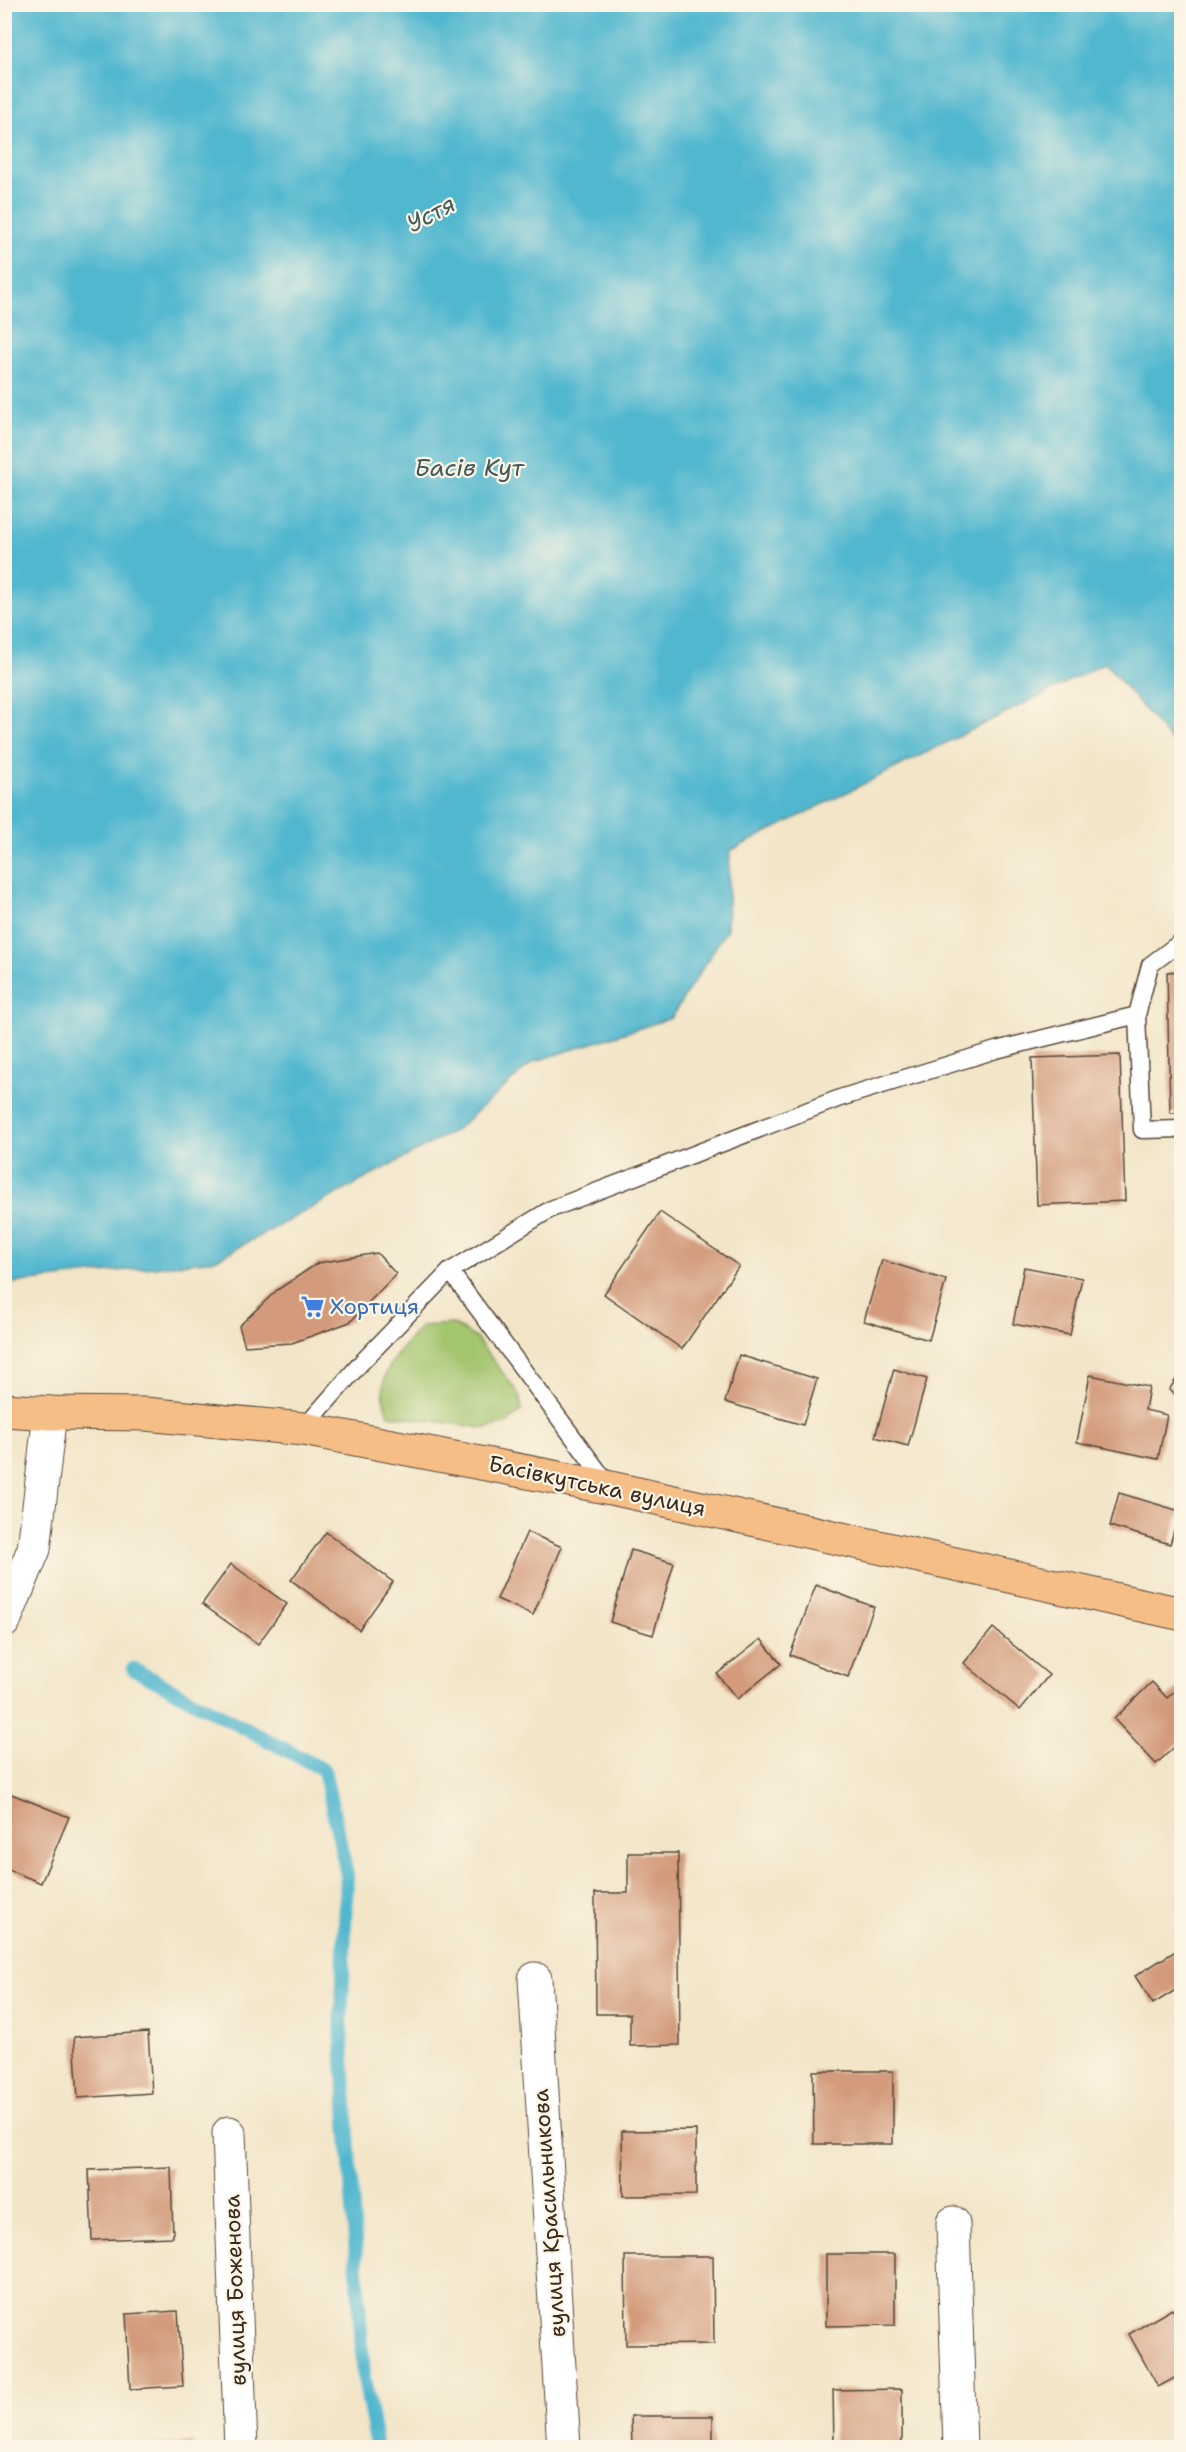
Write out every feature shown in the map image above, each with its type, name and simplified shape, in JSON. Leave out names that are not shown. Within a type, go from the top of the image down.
[{"type":"main road","name":"Басівкутська вулиця","points":[[4,1410],[145,1414],[303,1429],[611,1488],[1182,1614]]},
{"type":"street","points":[[4,1621],[34,1549],[50,1413]]},
{"type":"street","name":"вулиця Красильникова","points":[[535,1979],[564,2448]]},
{"type":"street","name":"вулиця Боженова","points":[[229,2133],[241,2448]]},
{"type":"street","points":[[952,2223],[960,2448]]},
{"type":"lane","points":[[1182,941],[1150,966],[1137,1015],[1142,1130],[1182,1130]]},
{"type":"lane","points":[[303,1429],[360,1364],[450,1271],[551,1209],[840,1098],[996,1050],[1137,1015]]},
{"type":"lane","points":[[450,1271],[611,1488]]},
{"type":"green space","points":[[453,1324],[476,1338],[519,1394],[522,1410],[506,1424],[484,1428],[389,1415],[383,1389],[389,1367],[396,1357],[421,1326]]},
{"type":"water","name":"Басів Кут","points":[[4,5],[1181,5],[1181,749],[1178,749],[1105,663],[730,851],[727,929],[671,1018],[533,1062],[456,1130],[215,1260],[5,1284]]},
{"type":"building","points":[[1182,971],[1182,1113],[1170,1113],[1167,972]]},
{"type":"building","points":[[1120,1055],[1125,1201],[1037,1205],[1032,1058]]},
{"type":"building","points":[[660,1212],[739,1266],[682,1349],[604,1294]]},
{"type":"building","name":"Хортиця","points":[[377,1253],[396,1274],[350,1322],[292,1343],[245,1346],[239,1326],[277,1290],[318,1263]]},
{"type":"building","points":[[882,1260],[946,1280],[929,1340],[864,1321]]},
{"type":"building","points":[[1024,1267],[1082,1278],[1070,1335],[1013,1324]]},
{"type":"building","points":[[739,1355],[817,1379],[803,1425],[725,1402]]},
{"type":"building","points":[[894,1369],[927,1379],[908,1446],[875,1437]]},
{"type":"building","points":[[1182,1370],[1182,1398],[1169,1390]]},
{"type":"building","points":[[1090,1375],[1149,1387],[1145,1410],[1167,1415],[1158,1459],[1077,1442]]},
{"type":"building","points":[[1119,1493],[1180,1511],[1170,1544],[1110,1526]]},
{"type":"building","points":[[326,1532],[393,1582],[359,1630],[291,1580]]},
{"type":"building","points":[[527,1532],[562,1547],[533,1615],[497,1599]]},
{"type":"building","points":[[631,1550],[674,1563],[653,1635],[610,1622]]},
{"type":"building","points":[[231,1564],[287,1604],[258,1644],[202,1604]]},
{"type":"building","points":[[816,1585],[874,1607],[848,1677],[790,1655]]},
{"type":"building","points":[[993,1628],[1049,1675],[1020,1710],[964,1663]]},
{"type":"building","points":[[761,1639],[781,1664],[737,1699],[717,1674]]},
{"type":"building","points":[[1152,1682],[1167,1698],[1182,1684],[1182,1740],[1156,1764],[1114,1719]]},
{"type":"building","points":[[4,1791],[69,1817],[41,1883],[4,1868]]},
{"type":"building","points":[[628,1853],[678,1853],[680,2045],[630,2046],[630,2014],[596,2014],[595,1893],[628,1893]]},
{"type":"building","points":[[1182,1947],[1182,1986],[1153,2004],[1135,1976]]},
{"type":"building","points":[[148,2032],[152,2093],[78,2098],[74,2037]]},
{"type":"building","points":[[813,2071],[893,2071],[893,2144],[814,2144]]},
{"type":"building","points":[[696,2130],[696,2195],[623,2196],[622,2131]]},
{"type":"building","points":[[171,2167],[173,2237],[92,2240],[89,2170]]},
{"type":"building","points":[[826,2254],[895,2254],[895,2325],[826,2326]]},
{"type":"building","points":[[625,2256],[713,2256],[714,2344],[626,2345]]},
{"type":"building","points":[[1172,2309],[1182,2325],[1182,2374],[1158,2387],[1129,2334]]},
{"type":"building","points":[[178,2311],[183,2386],[130,2389],[126,2314]]},
{"type":"building","points":[[902,2389],[902,2448],[834,2448],[833,2390]]},
{"type":"building","points":[[631,2416],[713,2416],[713,2448],[632,2448]]},
{"type":"building","points":[[193,2442],[194,2448],[147,2448],[147,2446]]},
{"type":"waterway","points":[[133,1669],[324,1770],[347,1875],[341,2029],[364,2378],[377,2448]]},
{"type":"place","name":"Хортиця","points":[[312,1306]]},
{"type":"water label","name":"Устя","points":[[431,214]]}]
